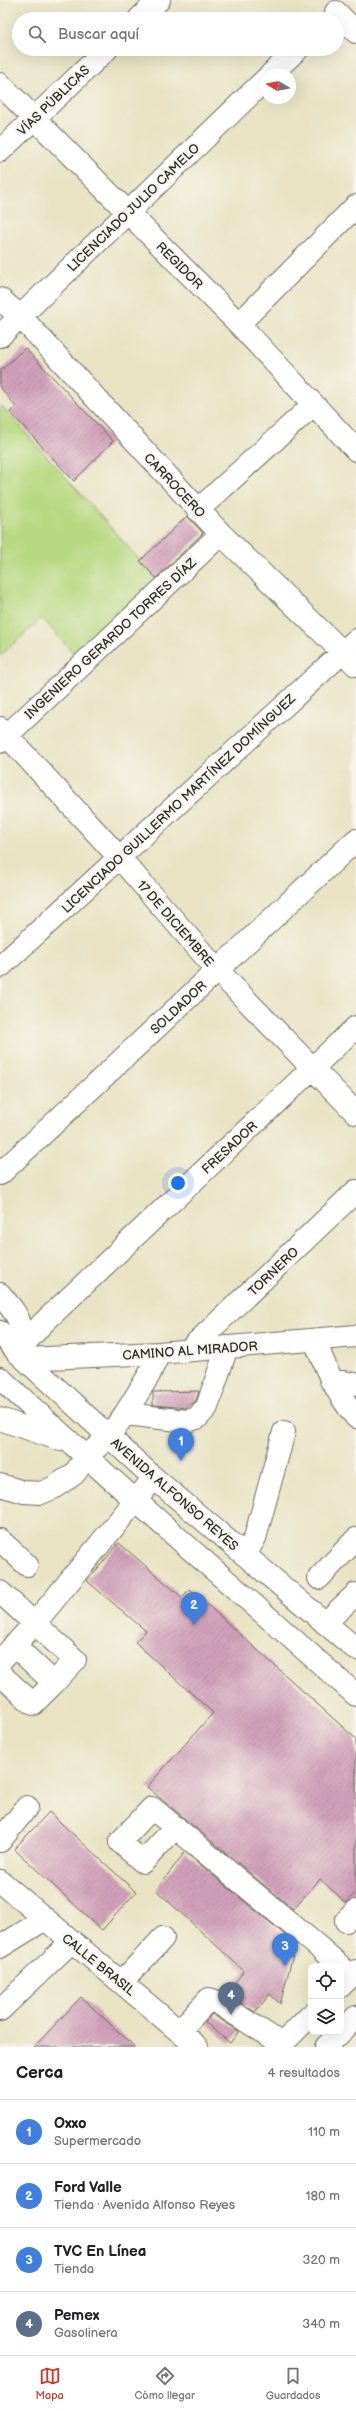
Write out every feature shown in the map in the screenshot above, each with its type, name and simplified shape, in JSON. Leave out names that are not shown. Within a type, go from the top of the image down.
[{"type":"main road","points":[[146,12],[159,0]]},
{"type":"main road","points":[[344,17],[356,32]]},
{"type":"main road","name":"VÍAS PÚBLICAS","points":[[0,151],[100,56]]},
{"type":"main road","points":[[278,68],[291,56]]},
{"type":"main road","name":"REGIDOR","points":[[0,84],[33,119],[239,324],[313,405],[353,439]]},
{"type":"main road","name":"LICENCIADO JULIO CAMELO","points":[[0,336],[260,85]]},
{"type":"main road","points":[[239,324],[356,206]]},
{"type":"main road","name":"CARROCERO","points":[[0,299],[20,316],[221,534],[352,652]]},
{"type":"main road","points":[[198,510],[313,405]]},
{"type":"main road","name":"INGENIERO GERARDO TORRES DÍAZ","points":[[2,735],[221,534]]},
{"type":"main road","name":"LICENCIADO GUILLERMO MARTÍNEZ DOMÍNGUEZ","points":[[0,967],[118,856],[352,652]]},
{"type":"main road","name":"17 DE DICIEMBRE","points":[[2,735],[118,856],[217,970],[356,1113]]},
{"type":"main road","name":"SOLDADOR","points":[[0,1174],[356,840]]},
{"type":"main road","name":"FRESADOR","points":[[0,1371],[21,1356],[48,1319],[356,1027]]},
{"type":"main road","name":"TORNERO","points":[[189,1350],[356,1192]]},
{"type":"main road","points":[[0,1294],[18,1317],[22,1328],[21,1356]]},
{"type":"main road","name":"AVENIDA ALFONSO REYES","points":[[0,1332],[21,1356],[154,1478],[356,1649]]},
{"type":"main road","name":"CAMINO AL MIRADOR","points":[[21,1356],[159,1353],[356,1336]]},
{"type":"main road","points":[[315,1340],[324,1366],[331,1380],[341,1399],[356,1418]]},
{"type":"main road","points":[[125,1414],[187,1420],[197,1418],[207,1407],[227,1347]]},
{"type":"main road","points":[[0,1419],[79,1450],[108,1437],[125,1414],[149,1375],[159,1353]]},
{"type":"main road","points":[[0,1378],[136,1502],[356,1695]]},
{"type":"main road","points":[[331,1380],[356,1384]]},
{"type":"main road","points":[[245,1555],[255,1538],[284,1432]]},
{"type":"main road","points":[[0,1485],[24,1492],[41,1493],[74,1474],[79,1450]]},
{"type":"main road","points":[[54,1683],[7,1653],[35,1623],[136,1502],[154,1478]]},
{"type":"main road","points":[[319,1578],[356,1539]]},
{"type":"main road","points":[[3,1549],[27,1565]]},
{"type":"main road","points":[[0,1592],[75,1660],[33,1704],[0,1674]]},
{"type":"main road","points":[[325,1622],[356,1594]]},
{"type":"main road","points":[[0,1841],[26,1807]]},
{"type":"main road","points":[[176,1827],[346,1973]]},
{"type":"main road","name":"CALLE BRASIL","points":[[0,1881],[71,1942],[93,1957],[197,2047]]},
{"type":"main road","points":[[0,1946],[45,1919]]},
{"type":"main road","points":[[122,1982],[163,1938]]},
{"type":"main road","points":[[0,2010],[71,1942]]},
{"type":"main road","points":[[179,2031],[209,1999],[215,2001],[280,2046],[308,2019]]},
{"type":"main road","points":[[344,2029],[356,2017]]},
{"type":"main road","points":[[326,2047],[338,2035]]},
{"type":"green space","points":[[0,404],[158,580],[75,655],[42,618],[0,656]]},
{"type":"building","points":[[25,348],[113,441],[74,481],[10,412],[16,407],[0,387],[0,371]]},
{"type":"building","points":[[187,516],[203,533],[156,578],[140,561]]},
{"type":"building","points":[[199,1391],[196,1401],[186,1408],[153,1405],[153,1392]]},
{"type":"building","points":[[119,1543],[182,1597],[190,1589],[356,1739],[356,1892],[346,1903],[320,1879],[293,1909],[147,1787],[213,1713],[135,1642],[146,1631],[87,1581]]},
{"type":"building","points":[[49,1812],[136,1892],[102,1930],[14,1849]]},
{"type":"building","points":[[185,1852],[296,1944],[280,2004],[270,1994],[255,2012],[226,1994],[244,1971],[156,1890]]},
{"type":"building","points":[[81,1997],[135,2047],[34,2047]]},
{"type":"building","points":[[212,2014],[239,2031],[230,2043],[205,2022]]},
{"type":"place","name":"Oxxo","points":[[181,1461]]},
{"type":"place","name":"Ford Valle","points":[[194,1625]]},
{"type":"place","name":"TVC En Línea","points":[[285,1966]]},
{"type":"place","name":"Pemex","points":[[231,2015]]}]
